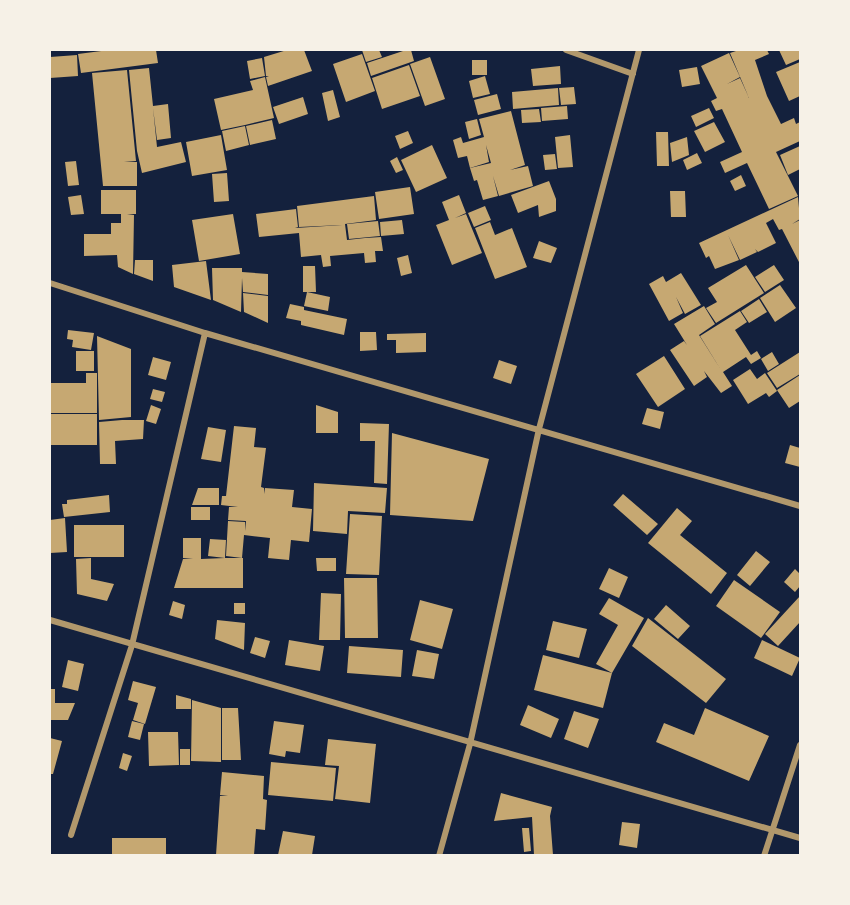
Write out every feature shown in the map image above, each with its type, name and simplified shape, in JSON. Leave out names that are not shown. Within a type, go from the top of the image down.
[{"type":"street","points":[[566,50],[633,74]]},
{"type":"street","points":[[439,855],[470,744],[539,429],[639,50]]},
{"type":"street","points":[[50,283],[205,333],[801,506]]},
{"type":"street","points":[[71,835],[132,645],[205,333]]},
{"type":"street","points":[[50,620],[470,744],[801,838]]},
{"type":"street","points":[[764,855],[801,745]]},
{"type":"building","points":[[109,50],[156,50],[158,63],[81,73],[78,54]]},
{"type":"building","points":[[287,50],[304,50],[312,71],[268,86],[266,77],[269,76],[266,76],[264,57]]},
{"type":"building","points":[[362,50],[379,50],[382,57],[366,62]]},
{"type":"building","points":[[411,50],[414,61],[371,76],[367,63]]},
{"type":"building","points":[[739,50],[767,50],[769,54],[755,60],[767,96],[781,124],[794,118],[796,124],[800,122],[800,141],[776,152],[798,196],[769,209],[747,163],[725,173],[720,162],[742,152],[722,109],[716,111],[711,101],[717,98],[701,66],[729,53],[740,77],[727,84],[740,78],[749,98],[730,53]]},
{"type":"building","points":[[779,50],[800,50],[800,59],[786,65]]},
{"type":"building","points":[[362,54],[375,91],[346,102],[333,64]]},
{"type":"building","points":[[77,55],[78,76],[50,78],[50,57]]},
{"type":"building","points":[[430,57],[445,99],[425,106],[410,64]]},
{"type":"building","points":[[262,58],[265,76],[250,79],[247,61]]},
{"type":"building","points":[[472,60],[487,60],[487,75],[472,75]]},
{"type":"building","points":[[800,62],[800,96],[789,101],[776,72]]},
{"type":"building","points":[[409,65],[420,96],[382,109],[372,78]]},
{"type":"building","points":[[560,66],[561,84],[533,86],[531,69]]},
{"type":"building","points":[[697,67],[700,84],[682,87],[679,70]]},
{"type":"building","points":[[149,68],[153,106],[168,104],[171,138],[157,140],[153,108],[157,147],[181,142],[186,162],[142,173],[137,151],[129,70]]},
{"type":"building","points":[[127,70],[136,161],[124,162],[137,162],[137,186],[103,186],[92,73]]},
{"type":"building","points":[[485,76],[490,94],[473,98],[469,81]]},
{"type":"building","points":[[265,77],[274,118],[221,130],[214,99],[253,90],[250,81]]},
{"type":"building","points":[[574,87],[576,104],[561,105],[559,88]]},
{"type":"building","points":[[558,88],[559,105],[513,109],[512,92]]},
{"type":"building","points":[[333,90],[340,117],[328,121],[322,93]]},
{"type":"building","points":[[497,94],[501,109],[478,115],[474,100]]},
{"type":"building","points":[[303,97],[308,114],[279,124],[273,107]]},
{"type":"building","points":[[567,106],[568,119],[542,121],[541,108]]},
{"type":"building","points":[[709,108],[714,118],[696,127],[691,116]]},
{"type":"building","points":[[539,109],[541,122],[522,123],[521,110]]},
{"type":"building","points":[[511,111],[525,165],[510,170],[528,166],[533,186],[499,196],[493,176],[498,196],[483,200],[477,180],[474,181],[470,168],[467,156],[458,158],[453,140],[461,137],[463,143],[484,137],[479,119]],"holes":[[[486,145],[491,163],[470,168],[489,162]]]},
{"type":"building","points":[[477,119],[481,135],[469,139],[465,122]]},
{"type":"building","points":[[272,120],[276,139],[250,145],[246,126]]},
{"type":"building","points":[[714,122],[725,142],[705,152],[694,131]]},
{"type":"building","points":[[245,126],[249,145],[226,151],[222,131]]},
{"type":"building","points":[[408,131],[413,143],[400,149],[395,136]]},
{"type":"building","points":[[656,132],[668,132],[669,166],[657,166]]},
{"type":"building","points":[[221,135],[227,170],[192,176],[186,142]]},
{"type":"building","points":[[570,135],[573,167],[558,168],[555,137]]},
{"type":"building","points":[[687,137],[689,155],[672,162],[670,143]]},
{"type":"building","points":[[432,145],[447,178],[416,192],[401,160]]},
{"type":"building","points":[[800,146],[800,169],[788,175],[780,155]]},
{"type":"building","points":[[697,153],[702,163],[687,170],[683,160]]},
{"type":"building","points":[[555,154],[557,169],[545,170],[543,155]]},
{"type":"building","points":[[397,157],[403,170],[396,173],[390,161]]},
{"type":"building","points":[[76,161],[79,185],[68,186],[65,162]]},
{"type":"building","points":[[227,173],[229,201],[214,202],[212,174]]},
{"type":"building","points":[[741,175],[746,186],[735,191],[730,181]]},
{"type":"building","points":[[549,181],[556,199],[556,211],[539,217],[538,205],[518,213],[511,195]]},
{"type":"building","points":[[410,187],[414,214],[379,219],[375,192]]},
{"type":"building","points":[[101,190],[136,190],[136,214],[127,214],[134,215],[133,274],[118,267],[117,255],[84,256],[84,234],[111,234],[111,223],[121,223],[121,214],[101,214]]},
{"type":"building","points":[[670,191],[685,191],[686,217],[671,217]]},
{"type":"building","points":[[81,195],[84,214],[71,215],[68,197]]},
{"type":"building","points":[[459,195],[466,213],[455,218],[466,214],[482,253],[452,265],[436,225],[449,220],[442,202]]},
{"type":"building","points":[[374,196],[376,220],[345,224],[347,240],[381,237],[383,251],[375,251],[376,262],[365,263],[364,253],[330,256],[331,266],[323,267],[321,255],[301,257],[299,233],[259,237],[256,214],[296,209],[298,227],[295,228],[342,225],[299,227],[297,206]]},
{"type":"building","points":[[798,197],[800,219],[792,224],[800,220],[800,264],[782,229],[779,230],[773,219],[766,223],[776,243],[758,252],[755,249],[757,252],[740,260],[728,235],[739,260],[715,269],[709,256],[706,258],[699,243]]},
{"type":"building","points":[[485,206],[491,220],[474,227],[468,213]]},
{"type":"building","points":[[233,214],[240,254],[199,261],[192,220]]},
{"type":"building","points":[[402,220],[404,234],[381,236],[380,222]]},
{"type":"building","points":[[378,221],[380,236],[349,239],[347,224]]},
{"type":"building","points":[[490,222],[495,235],[512,228],[527,267],[495,279],[475,228]]},
{"type":"building","points":[[539,241],[557,248],[551,263],[533,258]]},
{"type":"building","points":[[408,255],[412,273],[401,276],[397,258]]},
{"type":"building","points":[[135,260],[153,260],[153,281],[134,274]]},
{"type":"building","points":[[206,261],[211,300],[174,287],[172,265]]},
{"type":"building","points":[[746,265],[764,293],[716,323],[706,308],[717,302],[708,288]]},
{"type":"building","points":[[774,265],[784,280],[765,292],[755,277]]},
{"type":"building","points":[[303,266],[315,266],[316,292],[303,292]]},
{"type":"building","points":[[212,268],[242,268],[242,272],[268,274],[268,295],[243,292],[242,278],[241,312],[213,300]]},
{"type":"building","points":[[681,273],[701,305],[685,314],[676,297],[683,313],[669,321],[649,284],[663,276],[666,282]]},
{"type":"building","points":[[780,285],[796,308],[775,322],[760,298]]},
{"type":"building","points":[[307,292],[330,297],[328,311],[304,306]]},
{"type":"building","points":[[243,293],[268,296],[268,323],[244,312]]},
{"type":"building","points":[[759,299],[767,312],[749,323],[741,311]]},
{"type":"building","points":[[290,304],[304,307],[304,310],[347,319],[344,335],[301,325],[301,321],[286,318]]},
{"type":"building","points":[[704,306],[715,324],[699,335],[721,370],[700,336],[740,311],[747,322],[735,330],[751,355],[757,351],[761,358],[751,364],[746,357],[723,372],[732,386],[721,393],[704,371],[707,377],[694,386],[670,350],[684,341],[687,345],[674,324]]},
{"type":"building","points":[[68,330],[94,333],[91,350],[72,347],[73,340],[67,339]]},
{"type":"building","points":[[360,332],[376,332],[377,350],[360,351]]},
{"type":"building","points":[[426,333],[426,352],[396,353],[396,340],[387,340],[387,334]]},
{"type":"building","points":[[97,336],[131,349],[131,417],[99,420]]},
{"type":"building","points":[[76,351],[94,351],[94,371],[76,371]]},
{"type":"building","points":[[772,352],[779,364],[768,371],[761,359]]},
{"type":"building","points":[[800,352],[800,374],[777,388],[767,373]]},
{"type":"building","points":[[664,356],[685,389],[658,407],[636,374]]},
{"type":"building","points":[[153,357],[171,362],[166,380],[148,375]]},
{"type":"building","points":[[499,360],[517,366],[511,384],[493,378]]},
{"type":"building","points":[[750,369],[757,379],[765,373],[777,391],[769,397],[766,393],[748,404],[733,380]]},
{"type":"building","points":[[86,373],[97,373],[97,413],[50,413],[50,383],[86,383]]},
{"type":"building","points":[[800,375],[800,401],[789,408],[777,390]]},
{"type":"building","points":[[153,389],[165,392],[162,402],[150,399]]},
{"type":"building","points":[[151,405],[161,409],[156,424],[146,421]]},
{"type":"building","points":[[316,405],[338,412],[338,433],[316,433]]},
{"type":"building","points":[[647,408],[664,412],[660,429],[642,424]]},
{"type":"building","points":[[50,414],[97,414],[97,445],[50,445]]},
{"type":"building","points":[[144,420],[143,439],[115,441],[116,464],[100,464],[99,422]]},
{"type":"building","points":[[360,423],[389,424],[387,484],[374,483],[375,441],[360,441]]},
{"type":"building","points":[[234,426],[256,428],[254,447],[266,448],[261,487],[264,488],[264,494],[265,488],[294,490],[292,507],[312,509],[309,542],[291,540],[289,560],[268,558],[270,538],[244,535],[242,558],[226,556],[228,521],[245,522],[245,531],[246,521],[228,520],[229,507],[238,507],[221,505],[222,496],[226,496]]},
{"type":"building","points":[[208,427],[226,430],[221,462],[201,459]]},
{"type":"building","points":[[392,433],[489,459],[473,521],[390,515]]},
{"type":"building","points":[[790,445],[800,448],[800,467],[785,463]]},
{"type":"building","points":[[314,483],[387,488],[385,513],[348,511],[347,534],[313,531]]},
{"type":"building","points":[[198,488],[219,488],[219,505],[192,505]]},
{"type":"building","points":[[623,494],[658,524],[647,535],[613,505]]},
{"type":"building","points":[[109,495],[110,512],[64,517],[62,504],[67,504],[67,500]]},
{"type":"building","points":[[191,507],[210,507],[210,520],[191,520]]},
{"type":"building","points":[[677,508],[692,521],[680,535],[727,573],[711,594],[648,543]]},
{"type":"building","points":[[350,514],[382,516],[379,575],[346,574]]},
{"type":"building","points":[[65,518],[67,552],[50,553],[50,520]]},
{"type":"building","points":[[74,525],[124,525],[124,557],[74,557]]},
{"type":"building","points":[[183,538],[201,538],[201,559],[243,558],[243,588],[174,588],[183,559],[193,559],[183,558]]},
{"type":"building","points":[[210,539],[226,540],[225,558],[208,556]]},
{"type":"building","points":[[756,551],[770,562],[750,586],[737,575]]},
{"type":"building","points":[[91,558],[91,579],[114,584],[107,601],[77,594],[76,559]]},
{"type":"building","points":[[316,558],[336,558],[336,571],[317,571]]},
{"type":"building","points":[[609,568],[628,577],[619,598],[599,589]]},
{"type":"building","points":[[795,569],[800,574],[800,586],[795,592],[784,582]]},
{"type":"building","points":[[344,578],[377,578],[378,638],[345,638]]},
{"type":"building","points":[[734,580],[780,612],[761,638],[716,606]]},
{"type":"building","points":[[321,593],[341,594],[340,640],[319,640]]},
{"type":"building","points":[[800,596],[800,622],[778,646],[765,634]]},
{"type":"building","points":[[609,598],[644,618],[612,673],[596,664],[618,625],[599,614]]},
{"type":"building","points":[[420,600],[453,609],[442,649],[410,640]]},
{"type":"building","points":[[173,601],[185,605],[182,619],[169,615]]},
{"type":"building","points":[[234,603],[245,603],[245,614],[234,614]]},
{"type":"building","points":[[666,605],[690,626],[678,639],[654,619]]},
{"type":"building","points":[[648,618],[726,679],[706,703],[632,646]]},
{"type":"building","points":[[217,620],[245,623],[244,650],[215,639]]},
{"type":"building","points":[[553,621],[587,629],[579,658],[546,650]]},
{"type":"building","points":[[255,637],[270,641],[265,658],[250,653]]},
{"type":"building","points":[[289,640],[324,646],[320,671],[285,665]]},
{"type":"building","points":[[762,640],[800,658],[792,676],[754,658]]},
{"type":"building","points":[[349,646],[403,650],[401,677],[347,673]]},
{"type":"building","points":[[417,650],[439,654],[434,679],[412,676]]},
{"type":"building","points":[[543,655],[612,673],[603,708],[534,690]]},
{"type":"building","points":[[68,660],[84,664],[78,691],[62,687]]},
{"type":"building","points":[[133,681],[156,687],[145,724],[133,720],[138,703],[128,700]]},
{"type":"building","points":[[50,689],[55,689],[55,703],[75,703],[68,720],[50,720]]},
{"type":"building","points":[[176,695],[191,699],[191,709],[176,709]]},
{"type":"building","points":[[192,700],[221,708],[221,762],[191,761]]},
{"type":"building","points":[[528,705],[559,719],[551,738],[520,725]]},
{"type":"building","points":[[222,708],[238,708],[241,760],[222,760]]},
{"type":"building","points":[[705,708],[769,736],[749,781],[656,742],[664,723],[694,735]]},
{"type":"building","points":[[574,711],[599,719],[588,748],[564,739]]},
{"type":"building","points":[[132,721],[144,724],[140,740],[128,737]]},
{"type":"building","points":[[274,721],[304,725],[300,753],[286,751],[285,757],[269,754]]},
{"type":"building","points":[[148,732],[178,732],[179,765],[149,766]]},
{"type":"building","points":[[50,738],[62,741],[53,774],[50,774]]},
{"type":"building","points":[[328,739],[376,744],[370,803],[335,799],[339,766],[325,765]]},
{"type":"building","points":[[180,749],[190,749],[190,765],[180,765]]},
{"type":"building","points":[[123,753],[132,756],[127,771],[119,768]]},
{"type":"building","points":[[271,762],[336,768],[333,801],[268,795]]},
{"type":"building","points":[[222,772],[264,776],[263,799],[267,800],[265,830],[256,829],[254,855],[216,855],[220,796],[228,796],[220,795]]},
{"type":"building","points":[[501,793],[552,807],[550,816],[553,855],[534,855],[532,817],[494,821]]},
{"type":"building","points":[[622,822],[640,824],[637,848],[619,845]]},
{"type":"building","points":[[522,828],[529,828],[531,851],[524,852]]},
{"type":"building","points":[[283,831],[315,836],[312,855],[278,855]]},
{"type":"building","points":[[112,838],[166,838],[166,855],[112,855]]}]
